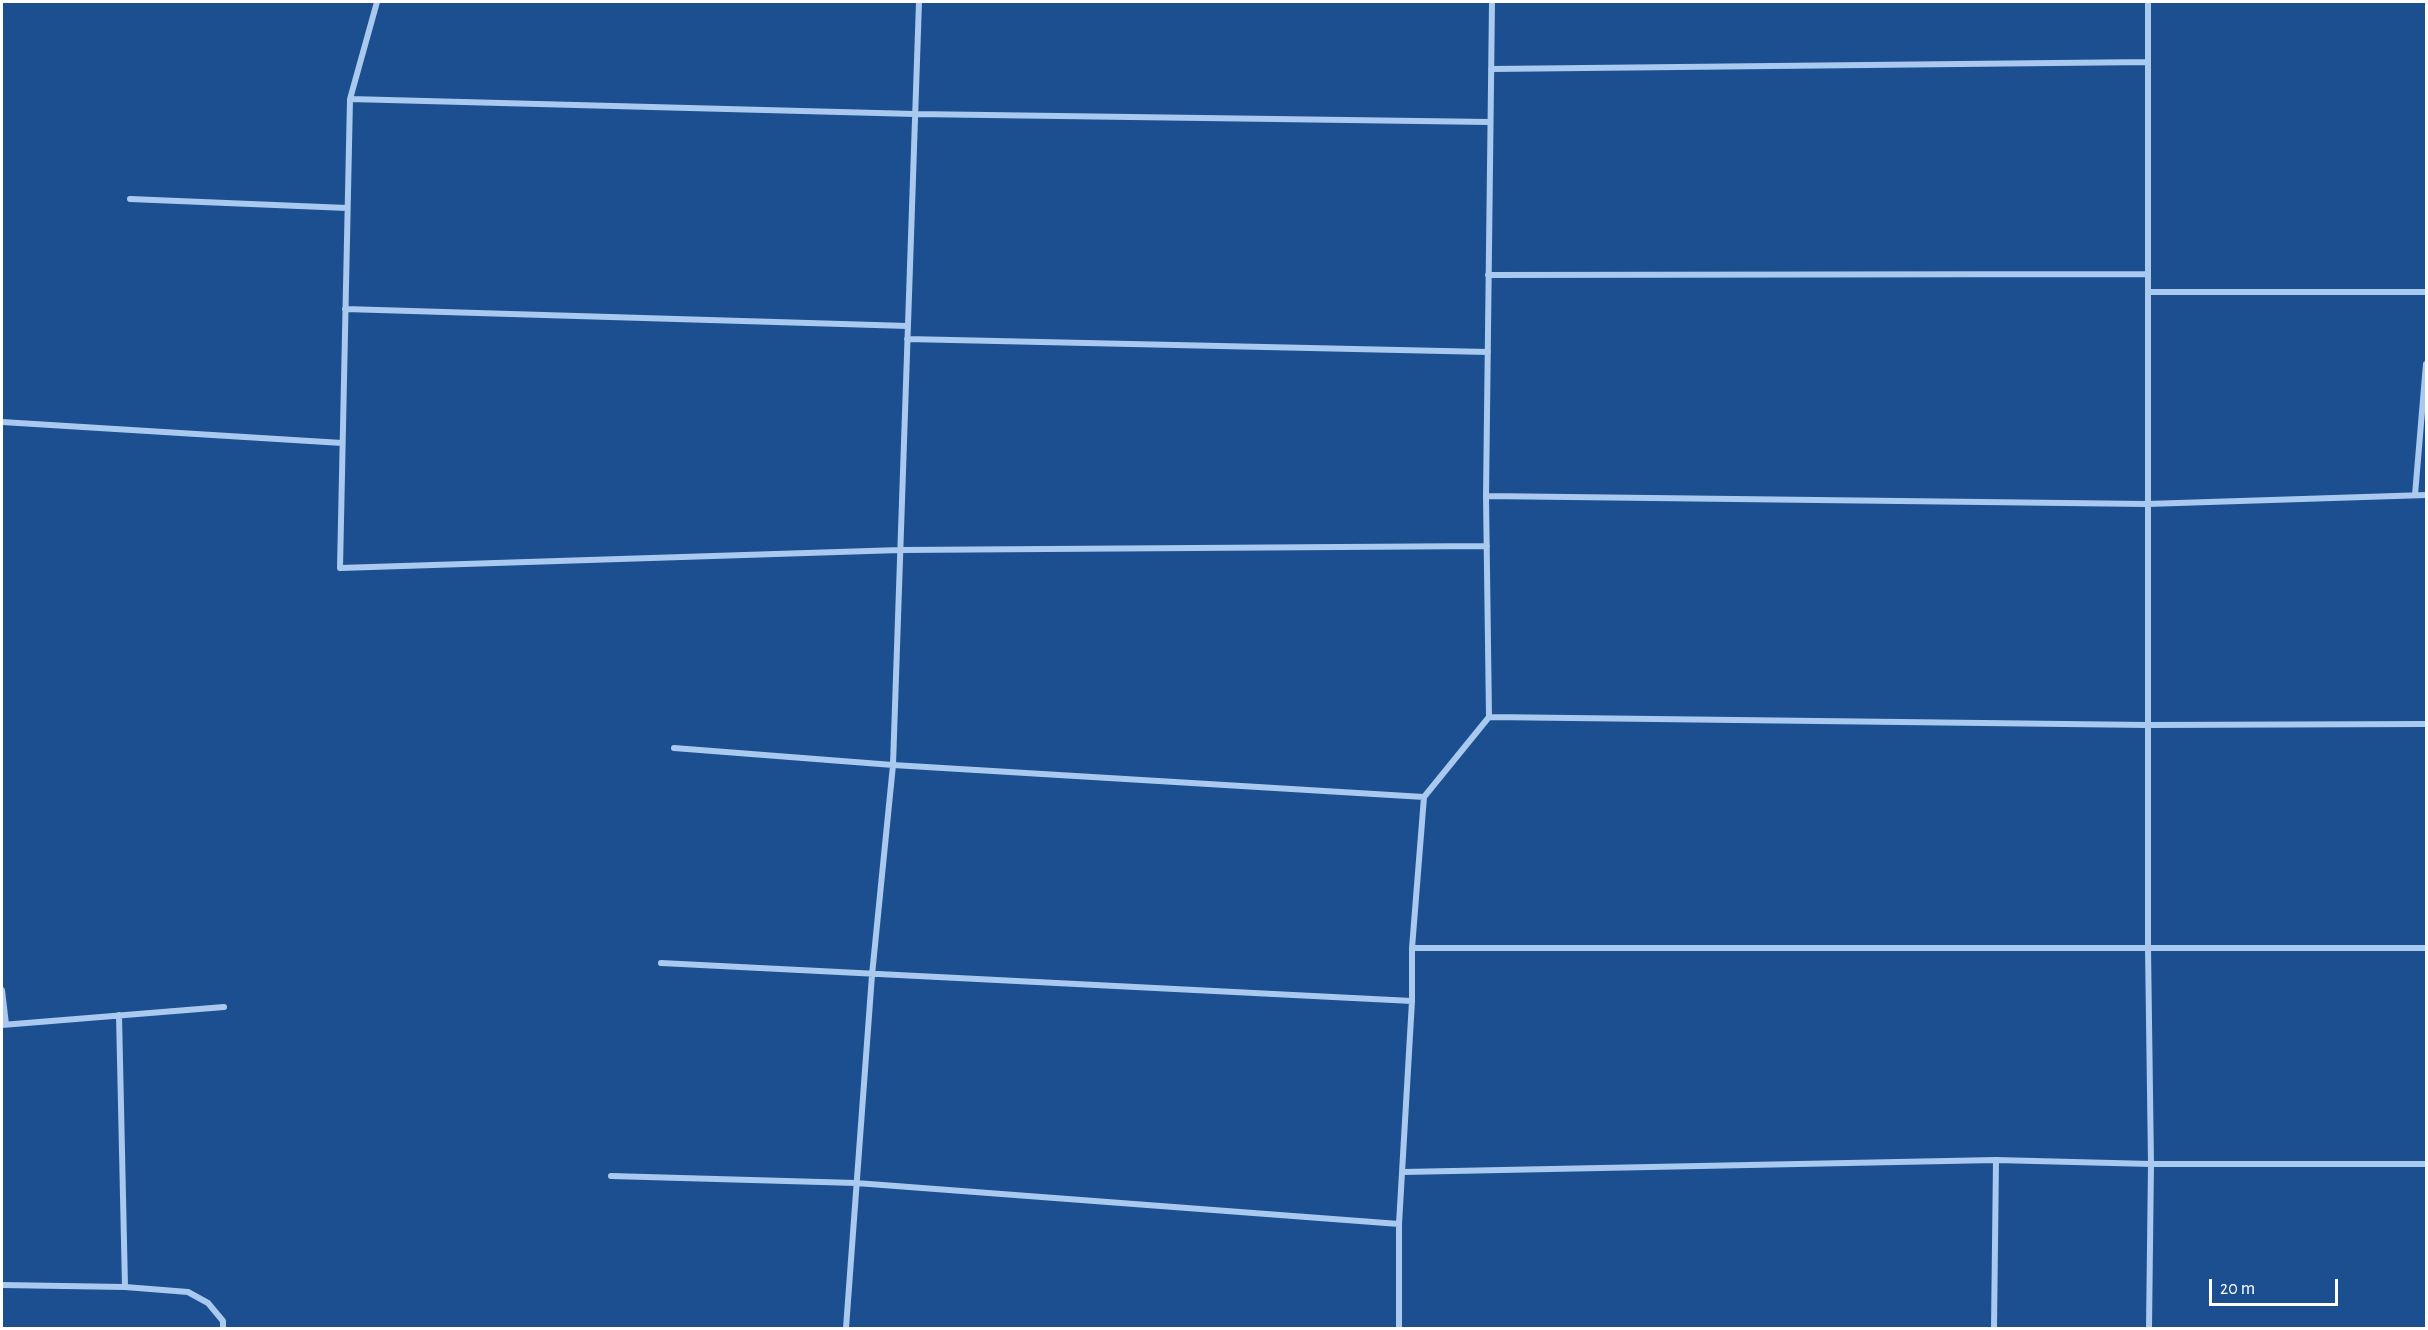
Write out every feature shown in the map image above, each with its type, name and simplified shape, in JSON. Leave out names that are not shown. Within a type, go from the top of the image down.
[{"type":"street","points":[[377,2],[350,99],[339,568],[900,550],[1486,546]]},
{"type":"street","points":[[846,1329],[872,975],[893,765],[919,2]]},
{"type":"street","points":[[1399,1329],[1399,1224],[1412,1001],[1412,948],[1424,797],[1489,717],[1486,496],[1492,2]]},
{"type":"street","points":[[2148,2],[2147,724],[2151,1164],[2149,1329]]},
{"type":"street","points":[[1491,69],[2148,62]]},
{"type":"street","points":[[350,99],[915,114],[1490,122]]},
{"type":"street","points":[[130,199],[347,208]]},
{"type":"street","points":[[1488,275],[2148,274]]},
{"type":"street","points":[[2148,292],[2427,292]]},
{"type":"street","points":[[345,309],[908,326]]},
{"type":"street","points":[[908,339],[1488,352]]},
{"type":"street","points":[[2415,495],[2427,364]]},
{"type":"street","points":[[2,422],[342,443]]},
{"type":"street","points":[[1486,496],[2147,504],[2427,495]]},
{"type":"street","points":[[1489,717],[2147,724],[2427,724]]},
{"type":"street","points":[[674,748],[893,765],[1424,797]]},
{"type":"street","points":[[1412,948],[2427,948]]},
{"type":"street","points":[[661,963],[1412,1001]]},
{"type":"street","points":[[2,990],[4,1025],[224,1007]]},
{"type":"street","points":[[119,1015],[125,1287]]},
{"type":"street","points":[[1994,1329],[1996,1160]]},
{"type":"street","points":[[1403,1172],[1996,1160],[2151,1164],[2427,1164]]},
{"type":"street","points":[[611,1176],[856,1183],[1399,1224]]},
{"type":"street","points":[[2,1284],[125,1287],[188,1292],[208,1303],[223,1321],[223,1329]]}]
